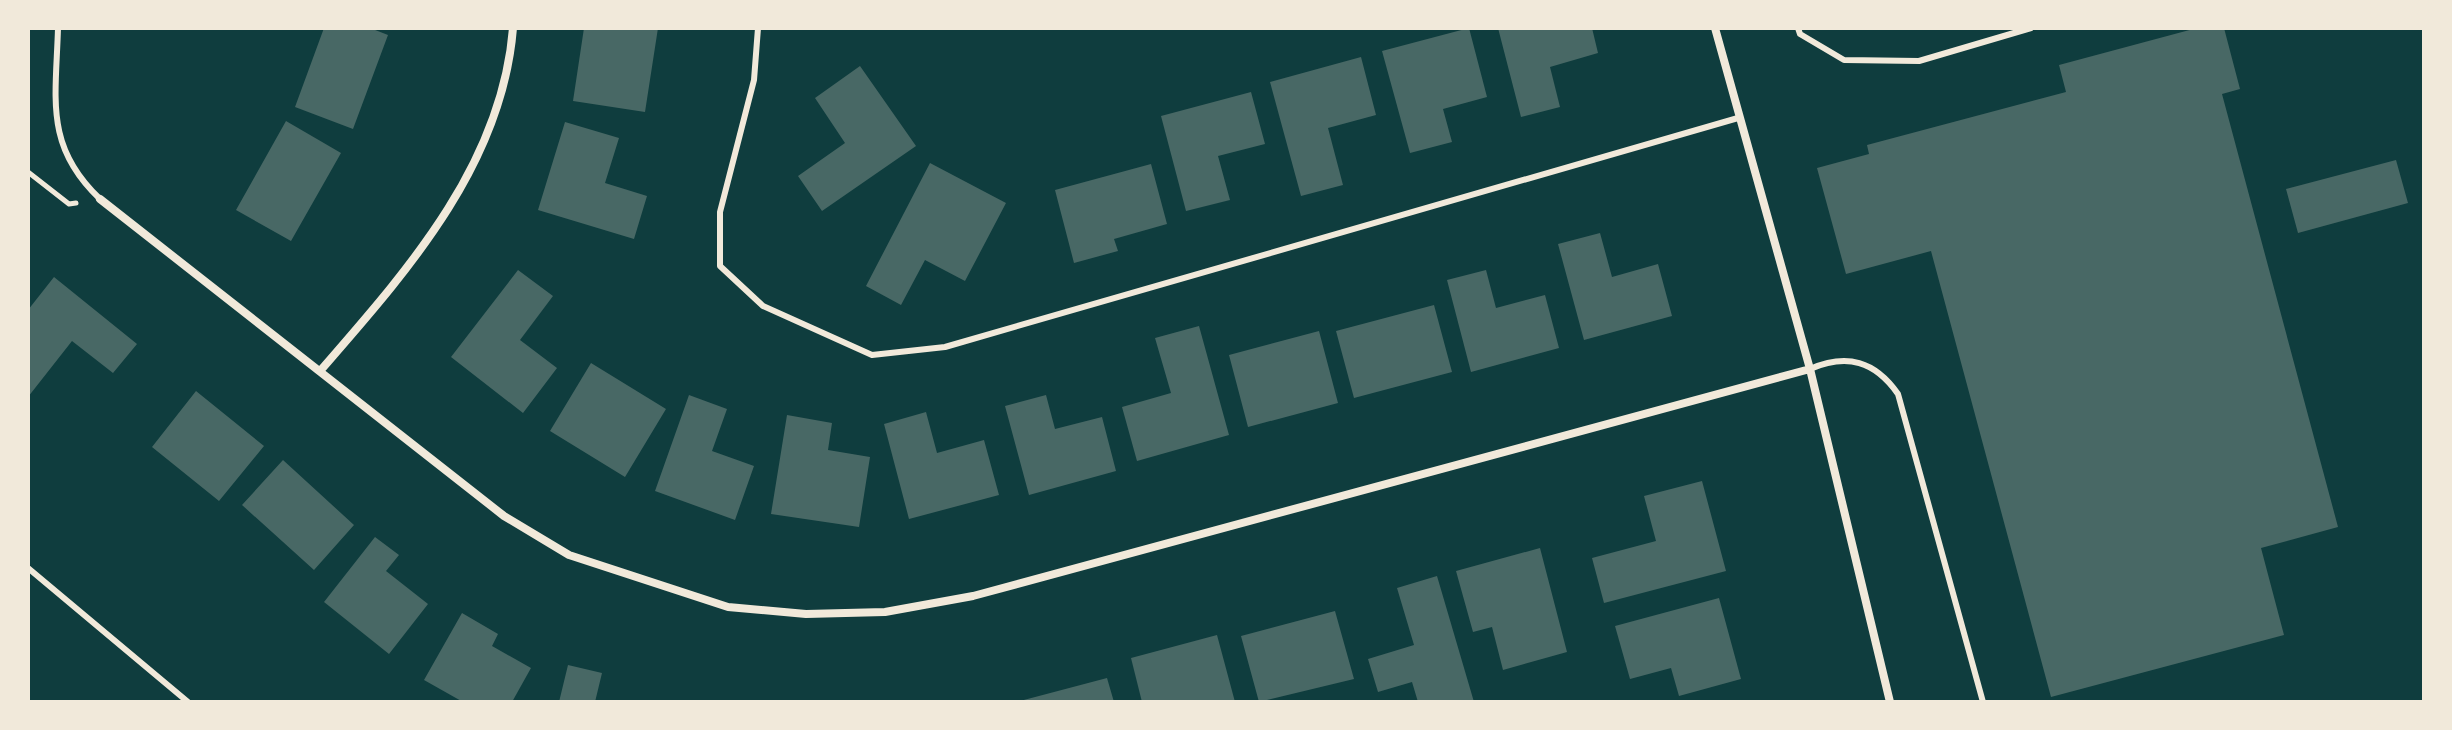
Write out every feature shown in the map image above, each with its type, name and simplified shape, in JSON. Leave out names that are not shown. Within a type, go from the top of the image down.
[{"type":"street","points":[[320,371],[407,270],[453,206],[499,102],[513,28]]},
{"type":"street","points":[[1715,28],[1810,369],[1890,702]]},
{"type":"street","points":[[100,199],[504,516],[569,555],[728,607],[806,614],[885,612],[973,596],[1810,369]]},
{"type":"lane","points":[[58,28],[57,129],[65,156],[80,180],[100,199]]},
{"type":"lane","points":[[758,28],[754,80],[720,212],[720,266],[763,306],[872,355],[945,347],[1738,118]]},
{"type":"lane","points":[[1798,28],[1800,34],[1844,60],[1919,61],[2031,28]]},
{"type":"lane","points":[[1810,369],[1829,361],[1850,359],[1870,365],[1886,377],[1898,394],[1983,702]]},
{"type":"lane","points":[[28,568],[188,702]]},
{"type":"building","points":[[324,28],[370,28],[388,35],[353,129],[295,107]]},
{"type":"building","points":[[584,28],[658,28],[645,112],[573,101]]},
{"type":"building","points":[[1469,28],[1487,97],[1443,109],[1452,142],[1410,153],[1382,51]]},
{"type":"building","points":[[1498,28],[1592,28],[1598,53],[1550,67],[1560,107],[1521,117]]},
{"type":"building","points":[[2197,28],[2224,28],[2240,89],[2222,94],[2338,527],[2261,548],[2284,635],[2051,697],[1931,251],[1846,274],[1817,168],[1869,154],[1867,145],[2066,92],[2059,65]]},
{"type":"building","points":[[1361,57],[1376,115],[1328,128],[1343,185],[1301,196],[1270,82]]},
{"type":"building","points":[[860,66],[916,146],[822,211],[798,176],[845,143],[815,98]]},
{"type":"building","points":[[1251,92],[1265,144],[1218,156],[1230,200],[1186,211],[1161,116]]},
{"type":"building","points":[[286,121],[341,153],[291,241],[236,210]]},
{"type":"building","points":[[565,122],[619,138],[605,183],[647,196],[634,239],[538,210]]},
{"type":"building","points":[[2396,160],[2408,203],[2298,233],[2286,189]]},
{"type":"building","points":[[930,163],[1006,203],[965,281],[925,260],[901,305],[866,286]]},
{"type":"building","points":[[1151,164],[1167,224],[1114,239],[1118,251],[1074,263],[1055,190]]},
{"type":"building","points":[[1600,233],[1612,277],[1658,264],[1672,316],[1584,340],[1558,244]]},
{"type":"building","points":[[518,270],[553,296],[520,340],[557,368],[523,413],[451,357]]},
{"type":"building","points":[[1486,270],[1496,308],[1545,295],[1559,348],[1471,372],[1447,280]]},
{"type":"building","points":[[54,277],[137,344],[113,373],[72,341],[28,397],[28,310]]},
{"type":"building","points":[[1434,305],[1452,372],[1354,398],[1336,331]]},
{"type":"building","points":[[1199,326],[1229,435],[1137,461],[1122,407],[1171,393],[1155,338]]},
{"type":"building","points":[[1319,331],[1338,403],[1248,427],[1229,355]]},
{"type":"building","points":[[591,363],[666,409],[625,477],[550,431]]},
{"type":"building","points":[[196,391],[264,446],[219,501],[152,447]]},
{"type":"building","points":[[689,395],[727,409],[712,451],[754,466],[735,520],[655,491]]},
{"type":"building","points":[[1046,395],[1055,429],[1102,417],[1116,471],[1029,495],[1005,406]]},
{"type":"building","points":[[926,412],[937,453],[984,440],[999,495],[909,519],[884,424]]},
{"type":"building","points":[[787,415],[832,423],[828,450],[870,457],[859,527],[771,514]]},
{"type":"building","points":[[283,460],[354,525],[314,570],[242,505]]},
{"type":"building","points":[[1702,481],[1726,571],[1604,603],[1592,558],[1656,541],[1644,496]]},
{"type":"building","points":[[375,537],[399,555],[386,571],[428,604],[389,654],[324,602]]},
{"type":"building","points":[[1540,548],[1567,652],[1503,670],[1492,627],[1473,632],[1456,571]]},
{"type":"building","points":[[1437,576],[1474,702],[1418,702],[1412,682],[1378,692],[1368,659],[1414,645],[1397,588]]},
{"type":"building","points":[[1719,598],[1741,679],[1679,696],[1671,668],[1630,679],[1615,626]]},
{"type":"building","points":[[1335,611],[1354,679],[1259,702],[1241,636]]},
{"type":"building","points":[[462,613],[498,634],[492,646],[531,668],[512,702],[463,702],[424,680]]},
{"type":"building","points":[[1217,635],[1235,702],[1142,702],[1131,658]]},
{"type":"building","points":[[568,665],[602,673],[595,702],[559,702]]},
{"type":"building","points":[[1107,678],[1114,702],[1020,702],[1020,701]]}]
